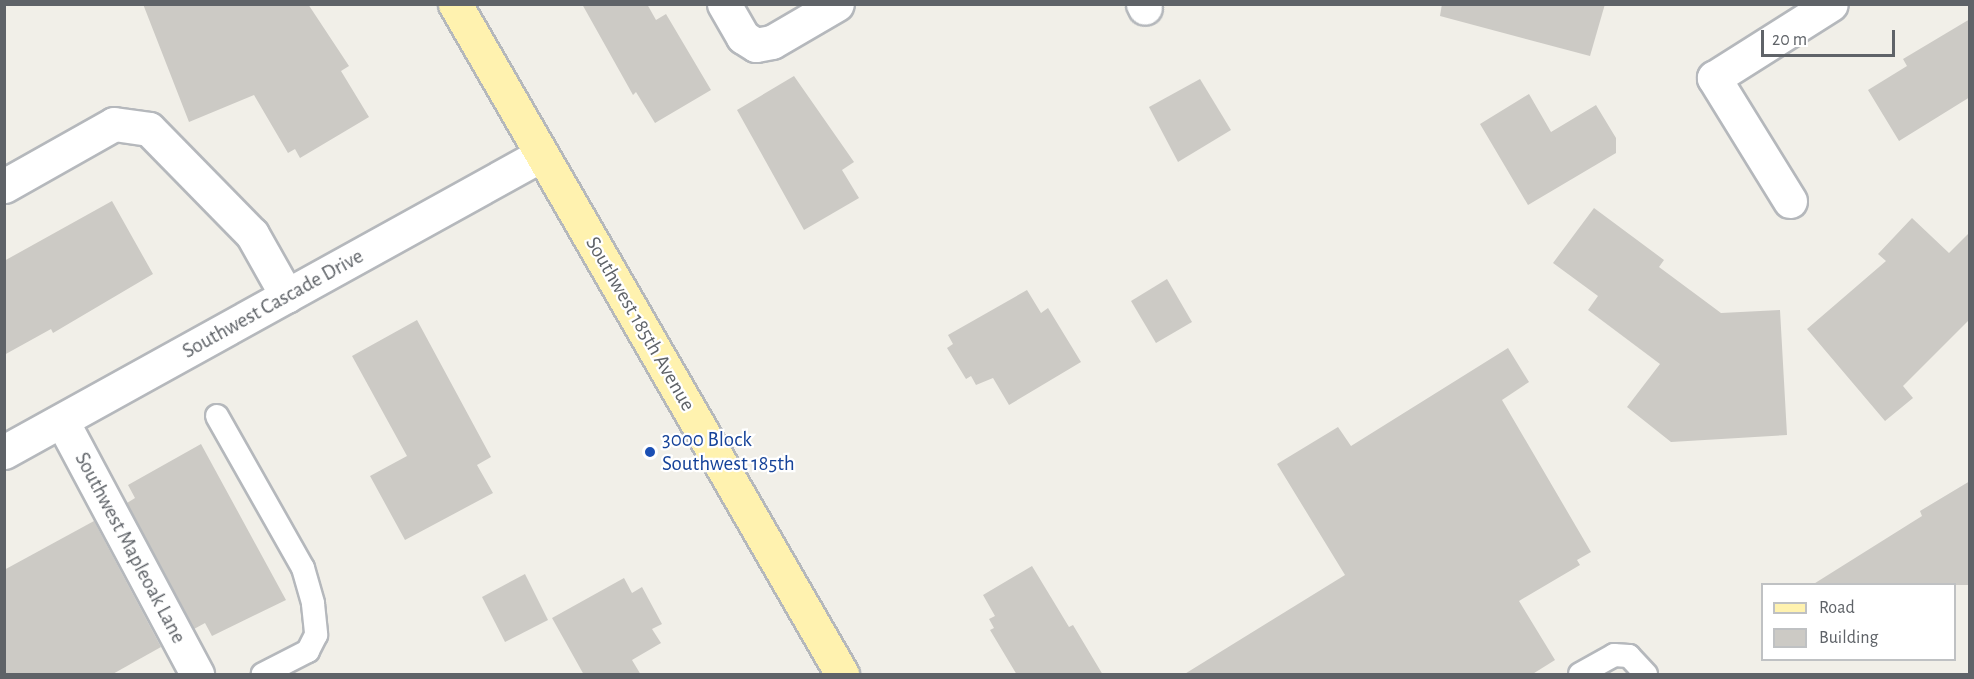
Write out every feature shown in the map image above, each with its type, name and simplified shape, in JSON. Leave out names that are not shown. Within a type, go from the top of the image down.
[{"type":"main road","name":"Southwest 185th Avenue","points":[[455,4],[842,675]]},
{"type":"street","points":[[724,4],[743,37],[756,45],[772,42],[837,4]]},
{"type":"street","points":[[1790,201],[1714,78],[1831,4]]},
{"type":"street","points":[[4,186],[114,124],[149,129],[252,234],[287,296]]},
{"type":"street","name":"Southwest Cascade Drive","points":[[4,452],[541,155]]},
{"type":"street","name":"Southwest Mapleoak Lane","points":[[62,421],[197,675]]},
{"type":"lane","points":[[217,416],[303,568],[313,604],[316,635],[309,651],[263,675]]},
{"type":"lane","points":[[1580,675],[1614,655],[1629,656],[1646,675]]},
{"type":"building","points":[[143,4],[308,4],[349,66],[341,71],[369,117],[300,158],[295,149],[288,153],[254,95],[189,122]]},
{"type":"building","points":[[582,4],[647,4],[656,20],[666,14],[711,90],[655,123],[636,92],[633,95]]},
{"type":"building","points":[[1442,4],[1605,4],[1590,56],[1440,16]]},
{"type":"building","points":[[1970,19],[1970,97],[1899,141],[1868,90],[1907,66],[1903,59]]},
{"type":"building","points":[[794,76],[854,162],[842,170],[859,198],[804,230],[737,110]]},
{"type":"building","points":[[1200,79],[1231,130],[1178,162],[1149,107]]},
{"type":"building","points":[[1529,94],[1551,132],[1596,105],[1616,138],[1616,153],[1528,205],[1480,124]]},
{"type":"building","points":[[112,201],[153,274],[53,333],[51,329],[4,355],[4,261]]},
{"type":"building","points":[[1594,208],[1664,260],[1659,267],[1721,313],[1780,310],[1787,435],[1671,442],[1627,407],[1660,364],[1588,310],[1598,296],[1553,263]]},
{"type":"building","points":[[1912,218],[1949,253],[1970,232],[1970,319],[1903,386],[1913,398],[1885,421],[1807,329],[1886,261],[1878,254]]},
{"type":"building","points":[[1167,279],[1192,322],[1156,343],[1131,301]]},
{"type":"building","points":[[1027,290],[1041,313],[1048,308],[1081,362],[1009,405],[993,378],[976,385],[971,376],[966,379],[947,348],[953,344],[948,335]]},
{"type":"building","points":[[417,320],[491,457],[477,465],[493,493],[405,540],[370,476],[407,456],[352,356]]},
{"type":"building","points":[[1508,348],[1529,382],[1502,400],[1591,552],[1577,560],[1580,565],[1519,601],[1555,660],[1531,675],[1183,675],[1345,575],[1277,464],[1338,427],[1351,446]]},
{"type":"building","points":[[201,444],[286,600],[212,636],[205,623],[194,629],[127,503],[135,498],[128,485]]},
{"type":"building","points":[[1970,481],[1970,585],[1956,585],[1956,583],[1815,583],[1922,516],[1920,511]]},
{"type":"building","points":[[94,521],[161,647],[111,675],[4,675],[4,570]]},
{"type":"building","points":[[1032,566],[1069,627],[1073,625],[1103,675],[1017,675],[990,630],[994,628],[989,619],[995,616],[983,595]]},
{"type":"building","points":[[525,574],[548,620],[505,642],[482,597]]},
{"type":"building","points":[[624,578],[632,593],[642,587],[662,624],[652,629],[661,643],[632,660],[641,675],[584,675],[552,618]]},
{"type":"place","name":"3000 Block Southwest 185th","points":[[650,452]]}]
